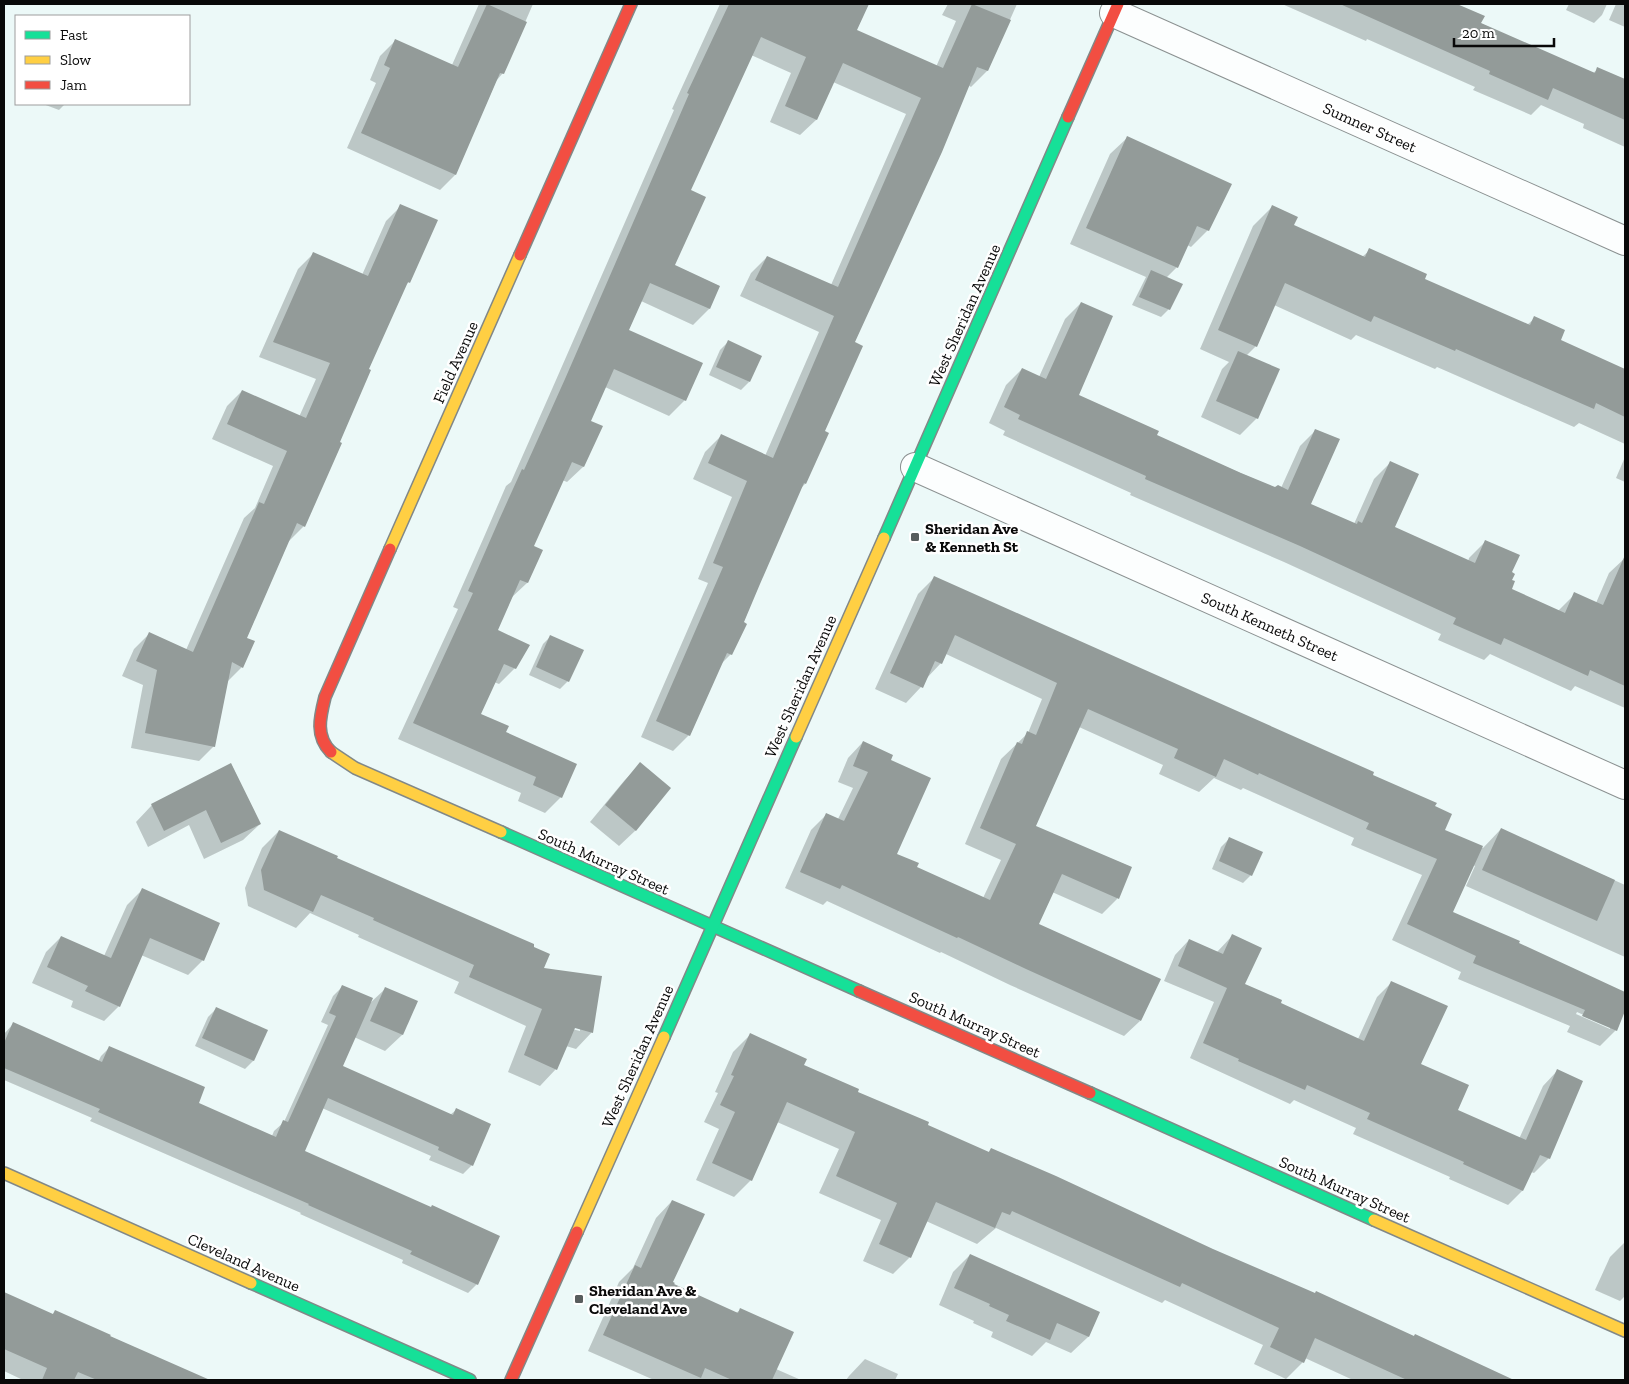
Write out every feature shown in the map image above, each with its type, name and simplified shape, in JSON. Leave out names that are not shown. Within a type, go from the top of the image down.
[{"type":"street","name":"Field Avenue","points":[[320,737],[319,723],[325,697],[631,4]]},
{"type":"street","name":"Sumner Street","points":[[1116,8],[1625,241]]},
{"type":"street","name":"West Sheridan Avenue","points":[[511,1380],[713,926],[1116,8]]},
{"type":"street","name":"South Kenneth Street","points":[[915,467],[1625,785]]},
{"type":"street","name":"South Murray Street","points":[[320,737],[327,750],[335,757],[355,768],[1625,1331]]},
{"type":"street","name":"Cleveland Avenue","points":[[4,1173],[470,1380]]},
{"type":"building","points":[[487,4],[527,22],[504,74],[500,73],[456,175],[361,133],[390,68],[384,65],[395,39],[458,67]]},
{"type":"building","points":[[729,4],[869,4],[857,30],[943,68],[972,4],[1011,20],[988,71],[977,67],[942,152],[855,342],[863,346],[825,431],[829,433],[806,484],[804,483],[760,584],[744,622],[747,624],[732,655],[727,653],[690,736],[656,721],[723,567],[713,563],[747,481],[708,463],[721,434],[773,458],[834,316],[755,280],[767,256],[838,287],[921,98],[843,63],[817,120],[785,106],[806,57],[761,37],[691,190],[706,197],[675,265],[720,286],[710,309],[650,283],[629,330],[703,363],[686,401],[614,369],[591,421],[603,426],[584,467],[572,462],[534,546],[543,550],[528,583],[520,580],[498,630],[530,645],[516,669],[504,664],[481,714],[509,726],[506,732],[577,764],[562,798],[533,785],[536,777],[413,723],[473,593],[468,591],[499,520],[565,379],[689,94],[687,93]]},
{"type":"building","points":[[1340,4],[1457,4],[1485,16],[1481,23],[1595,73],[1597,67],[1625,79],[1625,120],[1553,88],[1548,100],[1489,74],[1490,71]]},
{"type":"building","points":[[1127,136],[1232,184],[1209,231],[1197,226],[1178,268],[1086,228]]},
{"type":"building","points":[[400,204],[438,220],[369,369],[371,370],[340,442],[342,443],[305,527],[297,523],[247,638],[255,641],[243,668],[232,662],[215,747],[145,733],[157,670],[136,661],[149,632],[193,652],[259,502],[264,504],[287,451],[227,424],[242,390],[306,418],[330,363],[273,342],[313,252],[368,276]]},
{"type":"building","points":[[1272,205],[1298,217],[1294,225],[1365,257],[1369,248],[1427,274],[1425,279],[1530,325],[1534,316],[1565,330],[1561,340],[1625,369],[1625,417],[1596,403],[1594,409],[1456,349],[1455,351],[1374,316],[1371,322],[1285,283],[1257,347],[1218,330]]},
{"type":"building","points":[[1151,270],[1183,284],[1170,310],[1139,297]]},
{"type":"building","points":[[1081,302],[1113,316],[1079,395],[1159,431],[1157,435],[1241,473],[1275,487],[1278,485],[1288,490],[1315,429],[1340,439],[1311,504],[1357,524],[1358,521],[1362,523],[1390,461],[1419,474],[1395,527],[1475,563],[1485,540],[1520,555],[1512,572],[1515,574],[1512,580],[1515,581],[1512,589],[1565,613],[1574,592],[1603,605],[1625,555],[1625,686],[1590,670],[1588,676],[1504,638],[1501,645],[1453,624],[1456,618],[1300,546],[1145,479],[1146,476],[1018,419],[1020,415],[1004,407],[1022,368],[1046,379]]},
{"type":"building","points":[[728,340],[762,356],[750,382],[716,367]]},
{"type":"building","points":[[1238,351],[1280,369],[1258,419],[1216,401]]},
{"type":"building","points":[[934,576],[1374,772],[1373,775],[1437,803],[1435,806],[1452,814],[1445,830],[1483,846],[1453,912],[1520,941],[1519,943],[1625,992],[1625,1011],[1617,1031],[1582,1016],[1585,1010],[1473,963],[1476,956],[1407,924],[1437,859],[1366,829],[1369,823],[1224,759],[1216,777],[1174,758],[1178,749],[1088,709],[1036,826],[1132,867],[1119,899],[1062,874],[1039,924],[1161,979],[1141,1021],[842,885],[840,889],[800,872],[826,813],[844,821],[868,772],[853,766],[863,741],[893,755],[891,760],[931,778],[897,854],[919,863],[917,867],[990,900],[1016,844],[980,828],[1017,742],[1022,744],[1027,731],[1036,735],[1057,683],[955,635],[942,664],[935,661],[923,688],[890,673]]},
{"type":"building","points":[[550,635],[584,650],[569,682],[536,667]]},
{"type":"building","points":[[640,762],[671,788],[636,831],[605,805]]},
{"type":"building","points":[[231,763],[261,824],[221,843],[206,810],[164,831],[151,804]]},
{"type":"building","points":[[1501,828],[1615,880],[1597,921],[1482,870]]},
{"type":"building","points":[[279,830],[338,856],[337,858],[534,944],[534,947],[550,954],[544,968],[602,976],[593,1033],[575,1028],[557,1070],[524,1055],[542,1009],[469,977],[474,965],[321,895],[313,912],[264,890],[261,870]]},
{"type":"building","points":[[1229,837],[1263,852],[1252,876],[1219,861]]},
{"type":"building","points":[[142,888],[220,923],[204,961],[150,938],[120,1007],[85,991],[88,986],[47,967],[61,936],[111,958]]},
{"type":"building","points":[[1232,934],[1262,948],[1245,984],[1282,1000],[1281,1003],[1364,1041],[1391,981],[1448,1006],[1421,1064],[1469,1085],[1458,1110],[1526,1140],[1557,1069],[1583,1081],[1550,1159],[1540,1155],[1523,1191],[1463,1164],[1464,1162],[1367,1119],[1370,1113],[1307,1085],[1305,1090],[1238,1061],[1239,1059],[1203,1043],[1227,988],[1178,966],[1189,939],[1223,954]]},
{"type":"building","points":[[342,985],[373,998],[343,1066],[453,1115],[456,1108],[491,1124],[473,1166],[438,1150],[439,1147],[328,1098],[305,1151],[500,1236],[478,1285],[410,1254],[412,1251],[98,1112],[100,1109],[4,1068],[4,1043],[13,1022],[102,1062],[109,1046],[205,1087],[199,1103],[276,1137],[283,1120],[288,1122],[336,1016],[329,1013]]},
{"type":"building","points":[[385,987],[418,1001],[403,1035],[370,1021]]},
{"type":"building","points":[[216,1007],[268,1030],[254,1061],[202,1038]]},
{"type":"building","points":[[750,1033],[807,1059],[804,1065],[859,1089],[858,1092],[929,1122],[928,1125],[989,1152],[991,1148],[1056,1176],[1213,1249],[1315,1293],[1316,1291],[1414,1336],[1415,1334],[1514,1380],[1407,1380],[1315,1338],[1304,1363],[1270,1347],[1279,1328],[1182,1283],[1180,1287],[1012,1211],[1010,1215],[1002,1212],[995,1228],[936,1202],[911,1258],[879,1244],[897,1203],[836,1176],[855,1132],[787,1102],[752,1181],[712,1163],[735,1112],[720,1105],[734,1076],[731,1075]]},
{"type":"building","points":[[672,1200],[705,1214],[673,1282],[674,1284],[738,1313],[740,1308],[794,1332],[772,1380],[732,1380],[705,1368],[701,1378],[603,1335],[635,1265],[641,1268]]},
{"type":"building","points":[[970,1254],[1100,1312],[1089,1337],[1057,1323],[1050,1340],[1006,1321],[1009,1315],[989,1306],[990,1304],[954,1288]]},
{"type":"building","points":[[4,1292],[53,1314],[55,1310],[210,1380],[97,1380],[78,1372],[74,1380],[42,1380],[47,1368],[4,1349]]},
{"type":"traffic: fast","points":[[884,538],[1068,117]]},
{"type":"traffic: fast","points":[[664,1037],[796,737]]},
{"type":"traffic: fast","points":[[501,832],[859,991]]},
{"type":"traffic: fast","points":[[1090,1093],[1374,1220]]},
{"type":"traffic: fast","points":[[251,1283],[470,1380]]},
{"type":"traffic: slow","points":[[390,549],[520,255]]},
{"type":"traffic: slow","points":[[796,737],[884,538]]},
{"type":"traffic: slow","points":[[331,752],[355,768],[501,832]]},
{"type":"traffic: slow","points":[[577,1232],[664,1037]]},
{"type":"traffic: slow","points":[[4,1173],[251,1283]]},
{"type":"traffic: slow","points":[[1374,1220],[1625,1331]]},
{"type":"traffic: jam","points":[[520,255],[631,4]]},
{"type":"traffic: jam","points":[[1068,117],[1118,4]]},
{"type":"traffic: jam","points":[[331,752],[323,739],[320,726],[325,697],[390,549]]},
{"type":"traffic: jam","points":[[859,991],[1090,1093]]},
{"type":"traffic: jam","points":[[511,1380],[577,1232]]},
{"type":"place","name":"Sheridan Ave & Kenneth St","points":[[915,537]]},
{"type":"place","name":"Sheridan Ave & Cleveland Ave","points":[[579,1299]]}]
